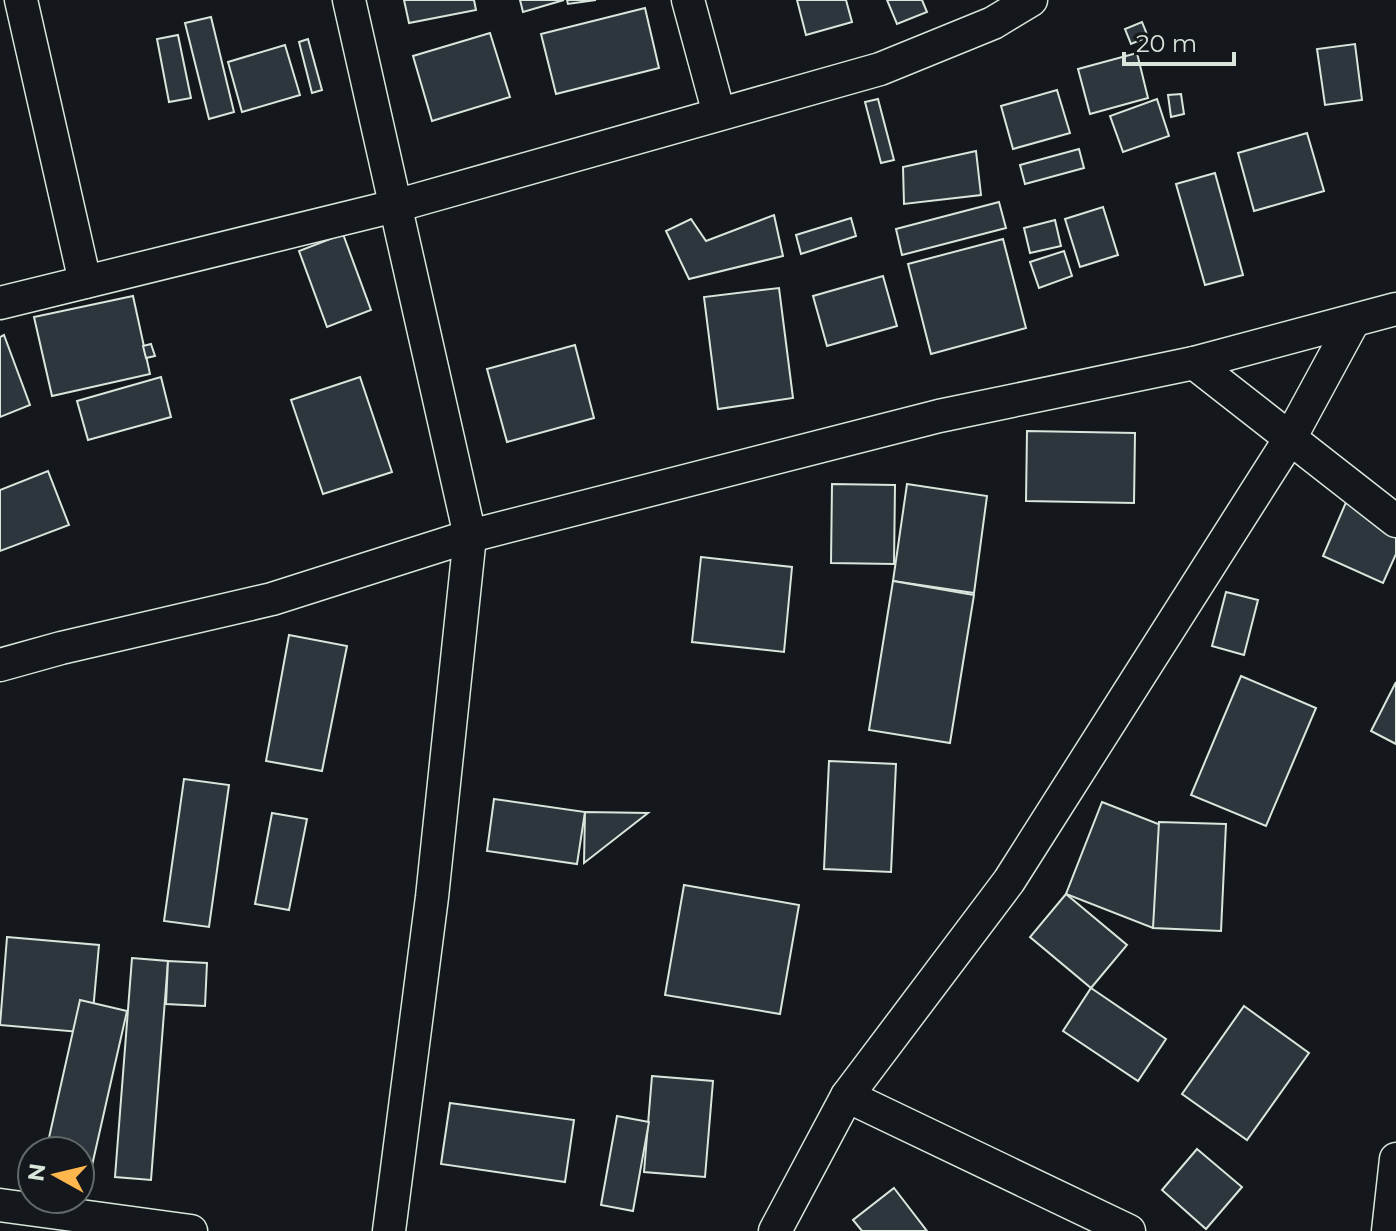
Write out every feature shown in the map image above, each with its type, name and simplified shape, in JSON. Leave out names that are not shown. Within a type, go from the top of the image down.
[{"type":"street","points":[[21,0],[85,282]]},
{"type":"street","points":[[349,0],[470,536],[432,897],[389,1231]]},
{"type":"street","points":[[688,0],[719,114]]},
{"type":"street","points":[[0,303],[395,206],[880,69],[993,23],[1031,0]]},
{"type":"street","points":[[0,665],[272,599],[470,536],[939,416],[1194,363],[1396,309]]},
{"type":"street","points":[[775,1231],[847,1096],[1009,881],[1289,440],[1353,322]]},
{"type":"street","points":[[1194,363],[1396,521]]},
{"type":"street","points":[[847,1096],[1129,1231]]},
{"type":"street","points":[[1388,1231],[1396,1159]]},
{"type":"street","points":[[0,1205],[191,1231]]},
{"type":"building","points":[[404,0],[474,0],[476,10],[409,23]]},
{"type":"building","points":[[520,0],[564,0],[523,12]]},
{"type":"building","points":[[567,0],[596,0],[568,4]]},
{"type":"building","points":[[797,0],[846,0],[852,22],[806,35]]},
{"type":"building","points":[[887,0],[922,0],[927,12],[897,24]]},
{"type":"building","points":[[645,8],[659,68],[556,94],[541,34]]},
{"type":"building","points":[[211,17],[234,112],[209,119],[185,23]]},
{"type":"building","points":[[1142,22],[1148,37],[1131,44],[1125,29]]},
{"type":"building","points":[[490,33],[510,97],[432,121],[413,56]]},
{"type":"building","points":[[178,35],[191,98],[169,102],[157,39]]},
{"type":"building","points":[[308,39],[322,90],[312,93],[299,42]]},
{"type":"building","points":[[1355,44],[1362,100],[1325,105],[1317,49]]},
{"type":"building","points":[[285,45],[300,95],[242,112],[228,62]]},
{"type":"building","points":[[1137,53],[1148,98],[1090,114],[1078,69]]},
{"type":"building","points":[[1057,90],[1070,133],[1013,149],[1001,106]]},
{"type":"building","points":[[1181,94],[1184,114],[1171,117],[1168,95]]},
{"type":"building","points":[[878,99],[894,160],[881,163],[865,102]]},
{"type":"building","points":[[1157,99],[1169,136],[1123,152],[1110,116]]},
{"type":"building","points":[[1307,133],[1324,191],[1254,211],[1238,153]]},
{"type":"building","points":[[1079,149],[1084,168],[1025,184],[1020,165]]},
{"type":"building","points":[[976,151],[981,195],[904,204],[903,167]]},
{"type":"building","points":[[1215,173],[1243,275],[1205,285],[1176,184]]},
{"type":"building","points":[[999,202],[1006,228],[902,255],[896,229]]},
{"type":"building","points":[[1103,207],[1118,255],[1080,267],[1065,219]]},
{"type":"building","points":[[774,215],[783,256],[689,279],[666,231],[691,219],[706,241]]},
{"type":"building","points":[[851,218],[856,236],[801,254],[796,235]]},
{"type":"building","points":[[1055,220],[1061,246],[1030,253],[1024,228]]},
{"type":"building","points":[[343,234],[371,310],[327,327],[299,251]]},
{"type":"building","points":[[1003,239],[1026,328],[931,354],[908,264]]},
{"type":"building","points":[[1064,251],[1072,276],[1039,288],[1030,262]]},
{"type":"building","points":[[883,276],[897,326],[827,346],[813,296]]},
{"type":"building","points":[[779,288],[793,398],[718,409],[704,297]]},
{"type":"building","points":[[133,296],[150,374],[52,396],[34,317]]},
{"type":"building","points":[[4,335],[30,405],[0,417],[0,337]]},
{"type":"building","points":[[151,344],[155,356],[146,358],[143,346]]},
{"type":"building","points":[[575,345],[594,418],[507,442],[487,369]]},
{"type":"building","points":[[161,377],[171,417],[88,440],[77,401]]},
{"type":"building","points":[[360,377],[392,472],[323,494],[291,400]]},
{"type":"building","points":[[1027,431],[1135,433],[1134,503],[1026,501]]},
{"type":"building","points":[[48,471],[69,525],[0,551],[0,490]]},
{"type":"building","points":[[832,484],[895,485],[894,564],[831,563]]},
{"type":"building","points":[[907,484],[987,496],[974,593],[893,581]]},
{"type":"building","points":[[1347,500],[1396,521],[1396,554],[1383,583],[1323,556]]},
{"type":"building","points":[[701,557],[792,567],[784,652],[692,642]]},
{"type":"building","points":[[893,581],[974,595],[950,743],[869,730]]},
{"type":"building","points":[[1226,592],[1258,600],[1244,655],[1212,646]]},
{"type":"building","points":[[289,635],[347,646],[322,771],[266,761]]},
{"type":"building","points":[[1241,676],[1316,708],[1266,826],[1191,795]]},
{"type":"building","points":[[1396,682],[1396,744],[1371,731]]},
{"type":"building","points":[[829,761],[896,764],[891,872],[824,869]]},
{"type":"building","points":[[184,779],[229,785],[209,927],[164,921]]},
{"type":"building","points":[[494,799],[585,812],[577,864],[487,851]]},
{"type":"building","points":[[1102,802],[1189,836],[1153,928],[1066,894]]},
{"type":"building","points":[[585,812],[648,813],[584,863]]},
{"type":"building","points":[[272,813],[307,819],[289,910],[255,904]]},
{"type":"building","points":[[1159,822],[1226,824],[1221,931],[1153,928]]},
{"type":"building","points":[[684,885],[799,905],[780,1014],[665,995]]},
{"type":"building","points":[[1066,894],[1127,945],[1091,988],[1030,937]]},
{"type":"building","points":[[7,937],[99,945],[91,1033],[0,1025]]},
{"type":"building","points":[[132,958],[168,961],[151,1180],[115,1177]]},
{"type":"building","points":[[168,961],[207,963],[205,1006],[166,1004]]},
{"type":"building","points":[[1091,988],[1166,1039],[1138,1081],[1063,1031]]},
{"type":"building","points":[[80,1000],[127,1011],[96,1148],[96,1135],[50,1135]]},
{"type":"building","points":[[1244,1006],[1309,1053],[1247,1140],[1182,1094]]},
{"type":"building","points":[[652,1076],[713,1081],[705,1177],[644,1172]]},
{"type":"building","points":[[450,1103],[574,1120],[565,1182],[441,1164]]},
{"type":"building","points":[[617,1116],[649,1122],[633,1211],[601,1205]]},
{"type":"building","points":[[1197,1149],[1242,1187],[1206,1229],[1162,1190]]},
{"type":"building","points":[[894,1188],[927,1231],[862,1231],[853,1220]]}]
